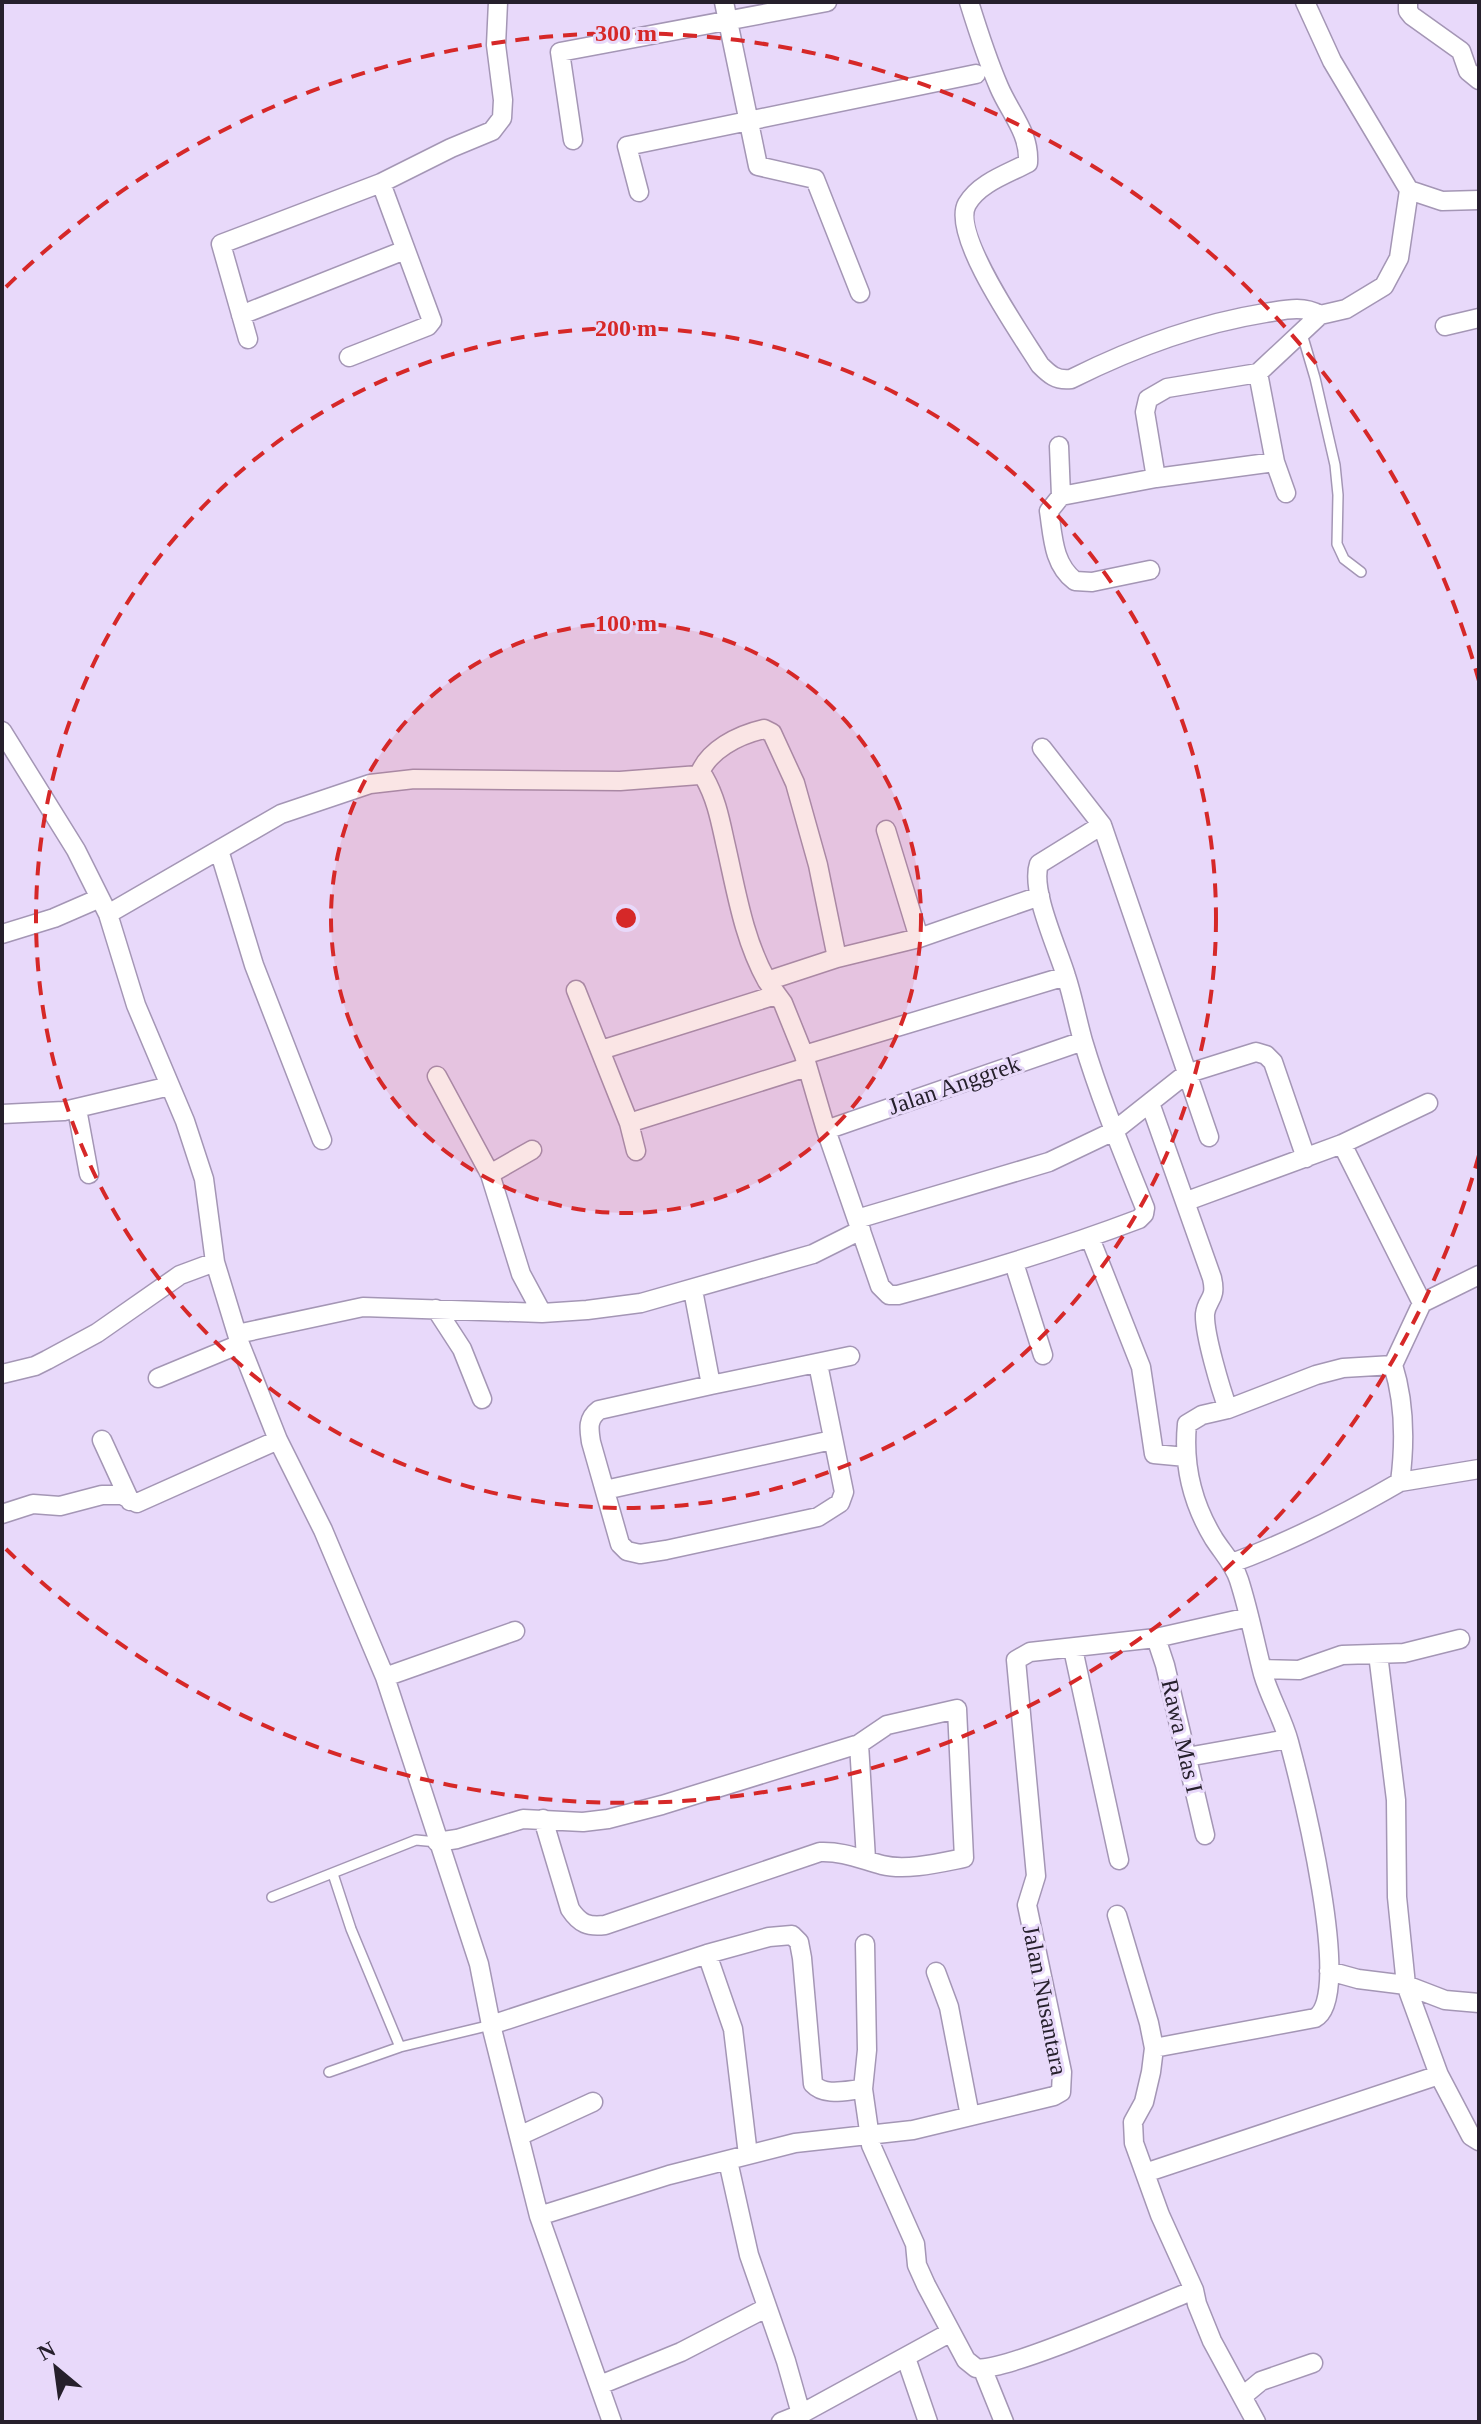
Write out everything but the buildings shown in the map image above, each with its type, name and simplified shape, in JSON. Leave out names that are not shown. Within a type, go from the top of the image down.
[{"type":"street","points":[[248,339],[221,244],[381,183],[492,131],[499,124],[503,100],[496,45],[498,2]]},
{"type":"street","points":[[724,2],[758,166],[815,179],[860,293]]},
{"type":"street","points":[[573,140],[560,52],[827,2]]},
{"type":"street","points":[[969,2],[987,58],[1001,92],[1024,132],[1029,149],[1028,163],[979,189],[967,205],[964,220],[987,280],[1040,365],[1050,375],[1071,379],[1176,334],[1226,319],[1291,308],[1320,315]]},
{"type":"street","points":[[1156,478],[1145,412],[1148,399],[1157,391],[1167,388],[1258,373],[1320,315],[1346,309],[1384,286],[1399,258],[1409,190],[1332,61],[1305,2]]},
{"type":"street","points":[[1408,2],[1408,11],[1412,16],[1461,51],[1468,71],[1479,80]]},
{"type":"street","points":[[639,192],[627,146],[976,74]]},
{"type":"street","points":[[349,357],[431,324],[432,317],[381,183]]},
{"type":"street","points":[[1409,190],[1442,201],[1479,200]]},
{"type":"street","points":[[241,315],[405,250]]},
{"type":"street","points":[[1445,326],[1479,318]]},
{"type":"street","points":[[1258,373],[1275,462],[1286,493]]},
{"type":"street","points":[[1059,446],[1061,496]]},
{"type":"street","points":[[1150,570],[1092,582],[1075,581],[1057,559],[1049,511],[1061,496],[1156,478],[1275,462]]},
{"type":"street","points":[[699,775],[704,760],[716,750],[753,731],[764,729],[772,733],[795,783],[818,865],[837,958]]},
{"type":"street","points":[[2,731],[76,850],[104,906],[136,1005],[185,1121],[204,1179],[215,1262],[238,1339],[278,1440],[323,1530],[385,1677],[479,1964],[491,2025],[539,2216],[612,2422]]},
{"type":"street","points":[[1042,748],[1102,825],[1209,1137]]},
{"type":"street","points":[[2,934],[104,906],[219,850],[281,814],[370,784],[426,779],[620,781],[704,777],[716,800],[743,921],[758,965],[783,1003],[880,1286],[889,1295],[898,1295],[1090,1238],[1139,1219],[1144,1214],[1145,1208],[1083,1041],[1040,896],[1037,869],[1039,864],[1102,825]]},
{"type":"street","points":[[886,830],[919,938]]},
{"type":"street","points":[[219,850],[254,965],[322,1140]]},
{"type":"street","points":[[601,1050],[771,988],[837,958],[919,938],[1040,896]]},
{"type":"street","points":[[629,1123],[805,1061],[1066,976]]},
{"type":"street","points":[[576,990],[629,1123],[636,1151]]},
{"type":"street","name":"Jalan Anggrek","points":[[826,1130],[1083,1041]]},
{"type":"street","points":[[158,1378],[238,1339],[363,1307],[542,1313],[641,1303],[693,1290],[813,1254],[859,1225],[1049,1162],[1114,1131],[1186,1074],[1256,1052],[1266,1055],[1273,1062],[1306,1158]]},
{"type":"street","points":[[437,1076],[490,1174],[521,1274],[542,1313]]},
{"type":"street","points":[[2,1114],[77,1109],[170,1086]]},
{"type":"street","points":[[1150,1103],[1187,1201],[1215,1291],[1205,1313],[1213,1358],[1228,1409]]},
{"type":"street","points":[[1187,1201],[1342,1144],[1428,1103]]},
{"type":"street","points":[[77,1109],[89,1174]]},
{"type":"street","points":[[1342,1144],[1422,1303]]},
{"type":"street","points":[[490,1174],[532,1150]]},
{"type":"street","points":[[1090,1238],[1141,1367],[1154,1454],[1186,1457]]},
{"type":"street","points":[[2,1374],[47,1360],[97,1333],[180,1275],[215,1262]]},
{"type":"street","points":[[1014,1263],[1043,1355]]},
{"type":"street","points":[[1400,1482],[1403,1454],[1401,1398],[1393,1365],[1422,1303],[1479,1275]]},
{"type":"street","points":[[693,1290],[711,1385]]},
{"type":"street","points":[[436,1309],[462,1349],[482,1399]]},
{"type":"street","points":[[818,1364],[844,1492],[840,1503],[818,1517],[640,1554],[627,1551],[620,1544],[588,1428],[593,1415],[599,1410],[850,1356]]},
{"type":"street","points":[[1154,2048],[1322,2015],[1327,2004],[1329,1971],[1330,1944],[1316,1862],[1288,1739],[1262,1669],[1232,1563],[1213,1537],[1195,1502],[1186,1457],[1187,1424],[1202,1415],[1228,1409],[1316,1375],[1343,1368],[1393,1365]]},
{"type":"street","points":[[102,1440],[130,1501]]},
{"type":"street","points":[[2,1514],[33,1504],[60,1506],[102,1495],[122,1495],[137,1503],[278,1440]]},
{"type":"street","points":[[605,1490],[832,1440]]},
{"type":"street","points":[[1232,1563],[1305,1534],[1400,1482],[1479,1469]]},
{"type":"street","name":"Jalan Nusantara","points":[[539,2216],[669,2175],[795,2143],[913,2130],[1061,2092],[1063,2084],[1027,1905],[1036,1876],[1016,1660],[1030,1652],[1156,1638],[1249,1617]]},
{"type":"street","points":[[385,1677],[515,1631]]},
{"type":"street","name":"Rawa Mas I","points":[[1156,1638],[1205,1835]]},
{"type":"street","points":[[1262,1669],[1299,1670],[1342,1655],[1412,1652],[1460,1639]]},
{"type":"street","points":[[1073,1649],[1119,1860]]},
{"type":"street","points":[[1378,1654],[1396,1800],[1397,1897],[1406,1985],[1439,2075],[1471,2136],[1479,2141]]},
{"type":"street","points":[[437,1842],[523,1819],[543,1819],[565,1822],[608,1819],[729,1786],[825,1752],[859,1744],[887,1725],[957,1709],[964,1858],[913,1866],[884,1866],[836,1851],[820,1852],[594,1927],[578,1920],[570,1909],[543,1819]]},
{"type":"street","points":[[1187,1757],[1288,1739]]},
{"type":"street","points":[[859,1744],[866,1859]]},
{"type":"street","points":[[1117,1915],[1154,2048],[1144,2102],[1132,2130],[1160,2215],[1194,2290],[1212,2341],[1256,2422]]},
{"type":"street","points":[[491,2025],[707,1954],[769,1937],[795,1937],[802,1958],[813,2084],[819,2090],[830,2092],[863,2089]]},
{"type":"street","points":[[865,1944],[867,2050],[863,2089],[868,2134],[915,2244],[917,2265],[966,2360],[983,2370],[1068,2341],[1194,2290]]},
{"type":"street","points":[[707,1954],[733,2029],[748,2155]]},
{"type":"street","points":[[1329,1971],[1358,1979],[1406,1985],[1445,2000],[1479,2003]]},
{"type":"street","points":[[936,1972],[949,2007],[970,2116]]},
{"type":"street","points":[[1145,2173],[1439,2075]]},
{"type":"street","points":[[519,2136],[593,2102]]},
{"type":"street","points":[[728,2161],[749,2255],[801,2414]]},
{"type":"street","points":[[600,2385],[681,2352],[766,2308]]},
{"type":"street","points":[[781,2422],[951,2332]]},
{"type":"street","points":[[906,2358],[928,2422]]},
{"type":"street","points":[[1243,2396],[1261,2381],[1313,2363]]},
{"type":"street","points":[[983,2370],[1004,2422]]},
{"type":"lane","points":[[1302,334],[1335,465],[1337,544],[1344,559],[1361,572]]},
{"type":"lane","points":[[272,1897],[416,1840],[437,1842]]},
{"type":"lane","points":[[333,1874],[357,1943],[400,2047]]},
{"type":"lane","points":[[329,2072],[400,2047],[491,2025]]}]
